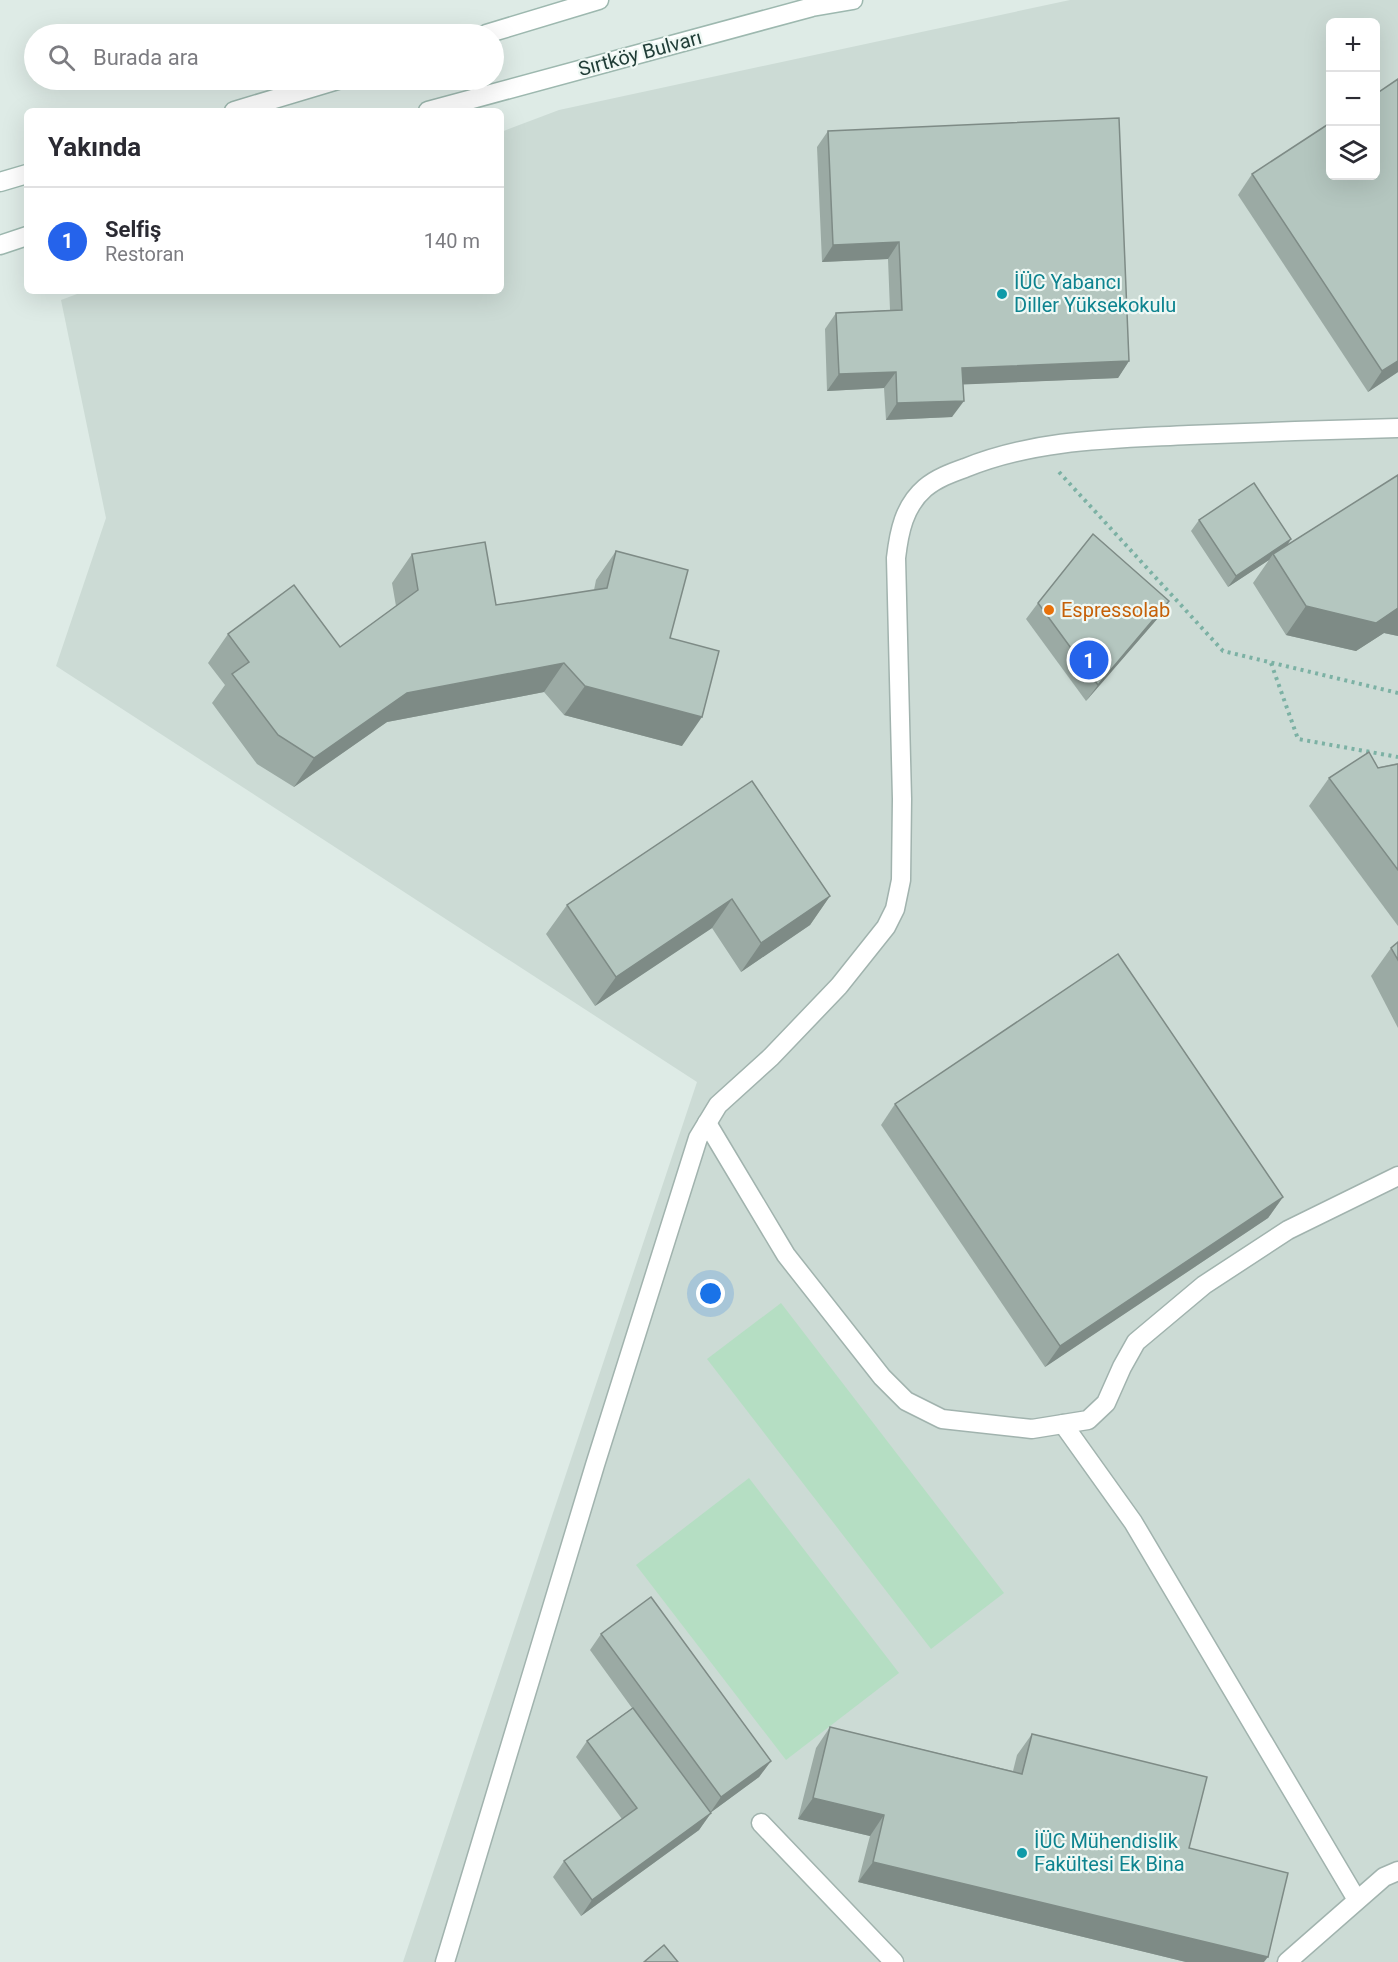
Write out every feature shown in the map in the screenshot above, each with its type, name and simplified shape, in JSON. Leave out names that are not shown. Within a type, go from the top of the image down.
[{"type":"main road","points":[[504,29],[600,0]]},
{"type":"main road","name":"Sırtköy Bulvarı","points":[[439,108],[801,10],[854,0]]},
{"type":"main road","points":[[244,108],[304,90]]},
{"type":"main road","points":[[0,182],[24,175]]},
{"type":"main road","points":[[0,245],[24,237]]},
{"type":"main road","points":[[446,1962],[595,1465],[698,1138],[718,1105],[771,1057],[839,986],[886,927],[895,909],[901,880],[902,799],[896,558],[899,528],[909,508],[923,490],[939,478],[984,460],[1075,441],[1285,430],[1398,428]]},
{"type":"main road","points":[[707,1123],[786,1255],[882,1377],[906,1401],[942,1419],[1032,1429],[1088,1420],[1106,1403],[1136,1342],[1204,1285],[1288,1230],[1398,1176]]},
{"type":"main road","points":[[1063,1424],[1133,1522],[1357,1900]]},
{"type":"main road","points":[[761,1823],[894,1962]]},
{"type":"main road","points":[[1287,1962],[1384,1876],[1398,1871]]},
{"type":"path","points":[[1036,448],[1223,651],[1398,693]]},
{"type":"path","points":[[1271,663],[1298,739],[1398,758]]},
{"type":"shaded area","points":[[1070,0],[1398,0],[1398,1962],[403,1962],[697,1082],[56,666],[106,518],[61,300],[77,294],[504,294],[504,131],[559,110]]},
{"type":"green space","points":[[781,1303],[1004,1593],[931,1649],[707,1359]]},
{"type":"green space","points":[[749,1478],[899,1673],[786,1760],[636,1565]]},
{"type":"building","points":[[1398,79],[1398,361],[1382,371],[1252,174],[1326,126],[1326,180],[1380,180],[1380,91]]},
{"type":"building","name":"İÜC Yabancı Diller Yüksekokulu","points":[[1119,118],[1129,361],[962,368],[964,401],[897,403],[896,372],[839,374],[836,313],[902,310],[899,242],[833,245],[828,131]]},
{"type":"building","points":[[1398,475],[1398,608],[1376,623],[1306,606],[1273,554]]},
{"type":"building","points":[[1254,483],[1291,539],[1236,576],[1199,520]]},
{"type":"building","points":[[1093,534],[1169,601],[1098,685],[1038,603]]},
{"type":"building","points":[[485,542],[496,605],[607,588],[616,551],[688,570],[670,638],[719,651],[702,717],[585,686],[564,663],[407,693],[314,758],[278,735],[232,674],[249,662],[228,634],[294,585],[340,647],[418,590],[412,554]]},
{"type":"building","points":[[1369,752],[1378,768],[1398,764],[1398,870],[1329,778]]},
{"type":"building","points":[[752,781],[830,896],[761,943],[732,899],[616,977],[567,905]]},
{"type":"building","points":[[1398,942],[1398,960],[1391,948]]},
{"type":"building","points":[[1118,954],[1283,1197],[1060,1346],[895,1104]]},
{"type":"building","points":[[651,1597],[771,1761],[721,1797],[601,1634]]},
{"type":"building","points":[[633,1708],[711,1813],[592,1900],[564,1861],[637,1808],[587,1741]]},
{"type":"building","name":"İÜC Mühendislik Fakültesi Ek Bina","points":[[830,1727],[1022,1774],[1032,1734],[1207,1777],[1189,1848],[1288,1873],[1268,1957],[873,1862],[884,1815],[813,1798]]},
{"type":"building","points":[[664,1945],[678,1962],[644,1962]]},
{"type":"place","name":"İÜC Yabancı Diller Yüksekokulu","points":[[1002,294]]},
{"type":"place","name":"Espressolab","points":[[1049,610]]},
{"type":"place","name":"Selfiş","points":[[1089,660]]},
{"type":"place","name":"İÜC Mühendislik Fakültesi Ek Bina","points":[[1022,1853]]}]
